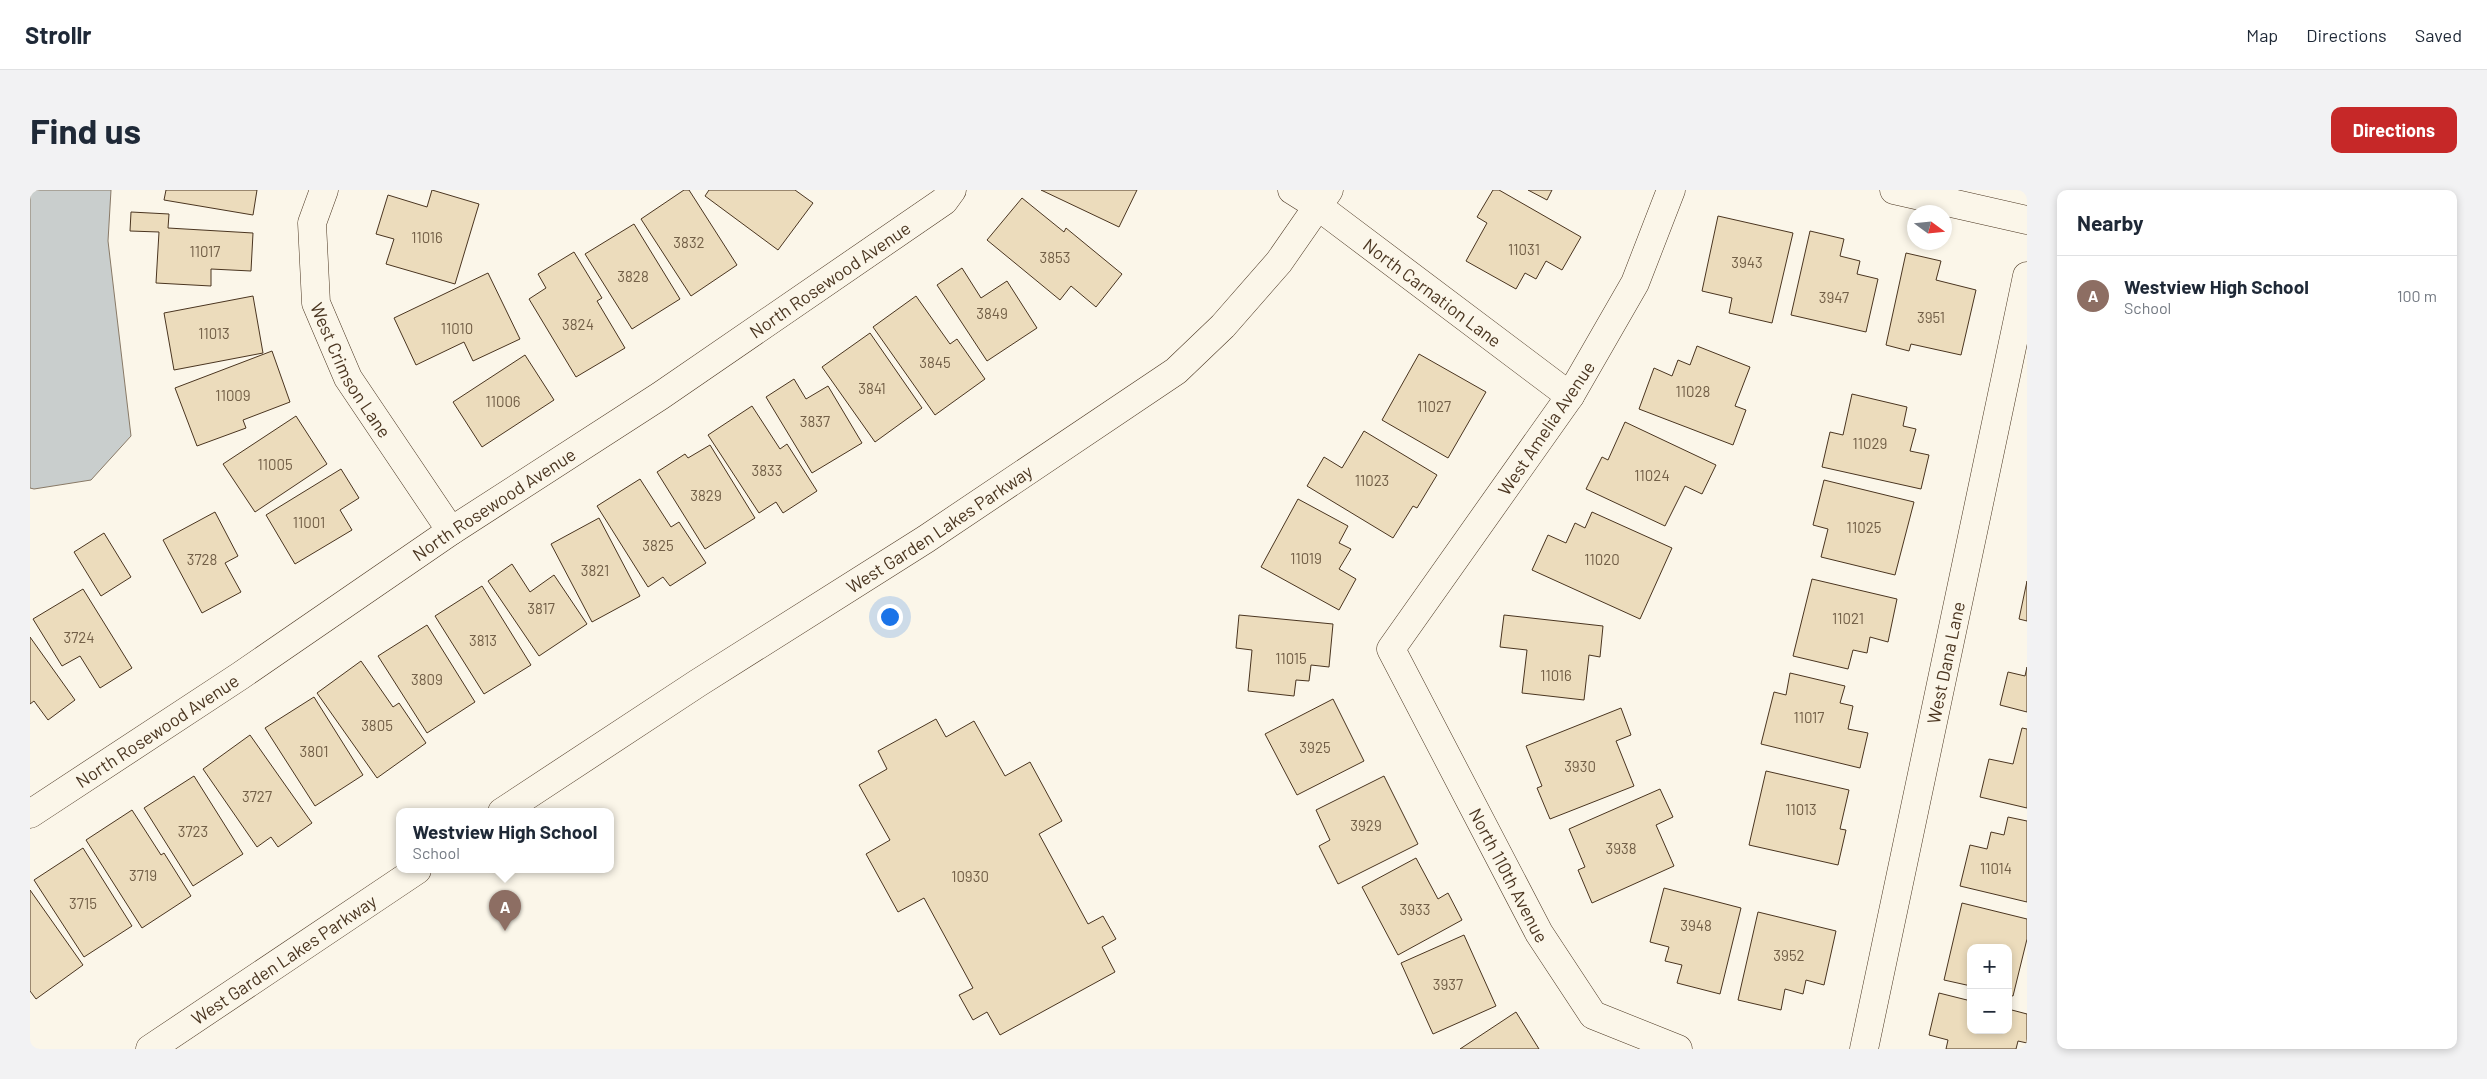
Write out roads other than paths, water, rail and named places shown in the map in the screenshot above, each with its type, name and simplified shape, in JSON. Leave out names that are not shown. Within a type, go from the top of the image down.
[{"type":"street","name":"West Crimson Lane","points":[[324,190],[312,223],[316,303],[348,378],[451,532]]},
{"type":"street","name":"North Rosewood Avenue","points":[[30,814],[240,676],[451,532],[660,396],[944,201],[952,190]]},
{"type":"street","name":"North Carnation Lane","points":[[1292,190],[1324,198],[1570,396]]},
{"type":"street","name":"West Amelia Avenue","points":[[1391,649],[1570,396],[1635,283],[1671,190]]},
{"type":"street","points":[[1894,190],[2027,220]]},
{"type":"street","name":"West Garden Lakes Parkway","points":[[508,808],[698,683],[926,539],[1176,371],[1224,326],[1278,262],[1324,198]]},
{"type":"street","name":"West Dana Lane","points":[[1864,1049],[2027,276]]},
{"type":"street","name":"North 110th Avenue","points":[[1391,649],[1539,933],[1594,1015],[1678,1049]]},
{"type":"street","name":"West Garden Lakes Parkway","points":[[150,1049],[413,873]]},
{"type":"place","name":"Westview High School","points":[[505,931]]}]
